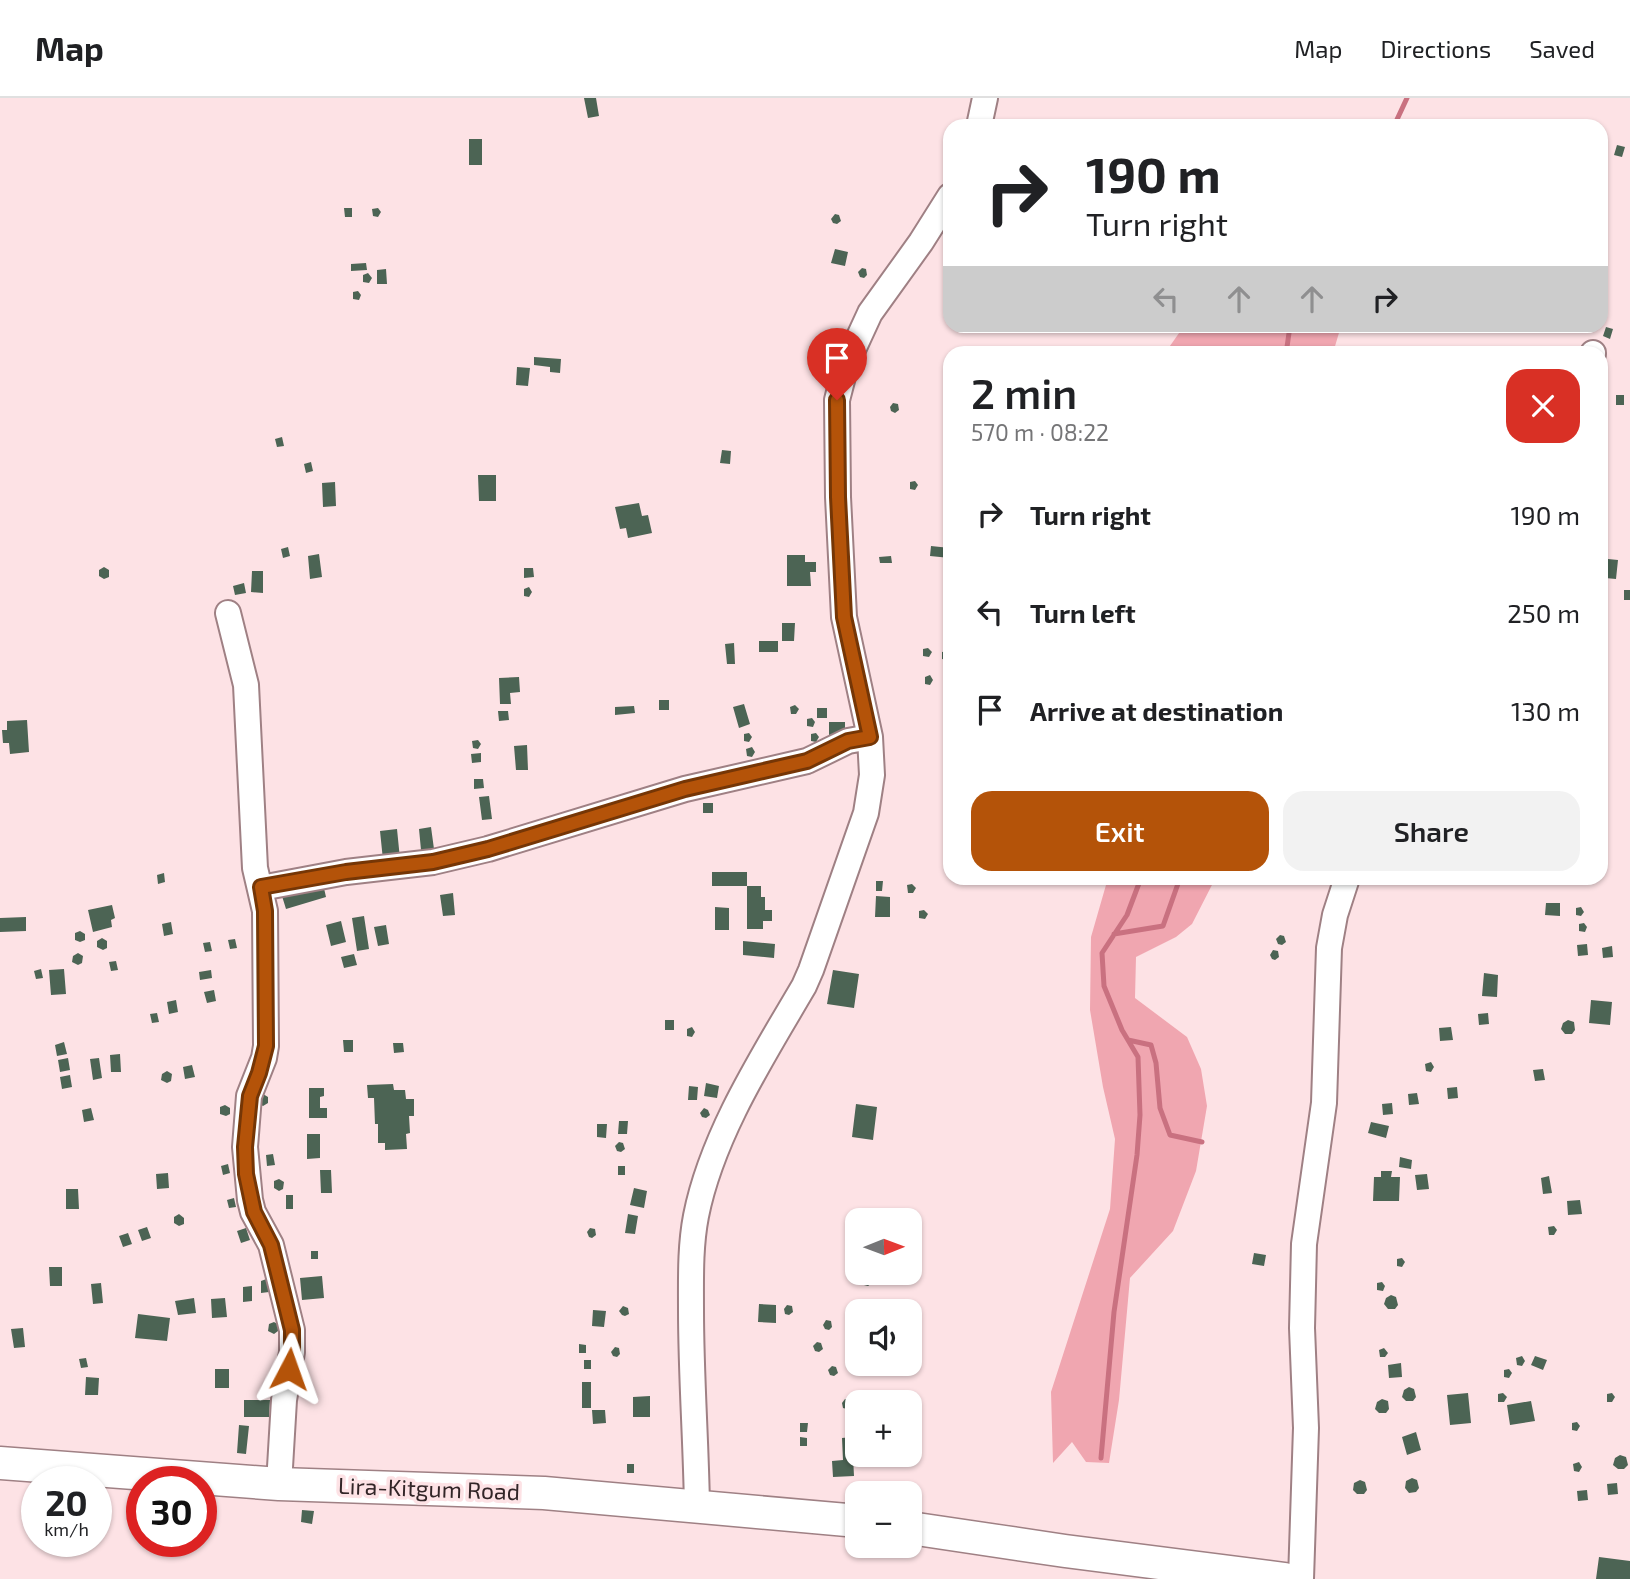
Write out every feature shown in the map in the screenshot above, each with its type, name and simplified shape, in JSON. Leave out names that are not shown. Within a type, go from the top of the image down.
[{"type":"main road","name":"Lira-Kitgum Road","points":[[0,1463],[279,1484],[544,1493],[845,1520]]},
{"type":"main road","points":[[922,1530],[1285,1579]]},
{"type":"street","points":[[980,119],[985,98]]},
{"type":"street","points":[[697,1507],[691,1349],[691,1270],[696,1214],[705,1181],[732,1115],[811,970],[866,813],[872,775],[870,737],[844,617],[838,497],[837,400],[846,365],[870,313],[943,208]]},
{"type":"street","points":[[228,613],[246,685],[255,868],[265,911],[266,1046],[262,1066],[250,1096],[245,1147],[250,1200],[271,1245],[292,1330],[279,1484]]},
{"type":"street","points":[[261,887],[346,872],[433,862],[488,849],[685,789],[807,761],[848,741],[870,737]]},
{"type":"street","points":[[1301,1579],[1306,1428],[1302,1328],[1304,1244],[1324,1103],[1329,948],[1335,915],[1345,885]]},
{"type":"shaded area","points":[[1179,333],[1339,333],[1335,346],[1170,346]]},
{"type":"shaded area","points":[[1106,885],[1212,885],[1192,924],[1176,937],[1136,957],[1135,998],[1187,1037],[1201,1069],[1207,1106],[1196,1171],[1173,1231],[1130,1278],[1119,1400],[1109,1463],[1086,1462],[1072,1442],[1053,1463],[1051,1392],[1110,1209],[1115,1139],[1090,1010],[1091,937]]},
{"type":"building","points":[[584,98],[596,98],[599,116],[588,118]]},
{"type":"building","points":[[469,139],[482,139],[482,165],[469,165]]},
{"type":"building","points":[[1617,145],[1625,147],[1622,157],[1614,155]]},
{"type":"building","points":[[344,208],[352,208],[352,217],[345,217]]},
{"type":"building","points":[[378,208],[381,212],[378,217],[373,216],[372,209]]},
{"type":"building","points":[[835,214],[839,215],[841,221],[837,224],[831,219]]},
{"type":"building","points":[[835,249],[848,252],[845,266],[831,263]]},
{"type":"building","points":[[366,263],[367,270],[351,271],[351,264]]},
{"type":"building","points":[[862,268],[866,269],[867,275],[864,278],[860,277],[858,272]]},
{"type":"building","points":[[386,269],[387,284],[377,284],[377,270]]},
{"type":"building","points":[[368,273],[372,278],[369,283],[363,282],[363,275]]},
{"type":"building","points":[[358,291],[361,295],[359,300],[353,299],[353,292]]},
{"type":"building","points":[[1608,328],[1613,329],[1610,339],[1603,336],[1608,333]]},
{"type":"building","points":[[534,357],[561,359],[560,373],[550,372],[550,367],[534,365]]},
{"type":"building","points":[[517,367],[530,368],[528,386],[516,385]]},
{"type":"building","points":[[1616,395],[1624,395],[1624,405],[1616,405]]},
{"type":"building","points":[[893,403],[898,404],[899,410],[895,413],[890,407]]},
{"type":"building","points":[[282,437],[284,446],[277,447],[275,439]]},
{"type":"building","points":[[722,450],[731,451],[730,464],[720,463]]},
{"type":"building","points":[[311,462],[313,471],[306,473],[304,464]]},
{"type":"building","points":[[478,475],[496,475],[496,501],[479,501]]},
{"type":"building","points":[[915,481],[918,485],[915,490],[910,489],[910,482]]},
{"type":"building","points":[[335,482],[336,506],[323,507],[322,483]]},
{"type":"building","points":[[639,503],[642,516],[648,515],[652,533],[628,538],[626,528],[620,529],[615,507]]},
{"type":"building","points":[[931,546],[943,547],[943,557],[930,556]]},
{"type":"building","points":[[288,547],[290,556],[283,558],[281,549]]},
{"type":"building","points":[[319,554],[322,577],[310,579],[308,556]]},
{"type":"building","points":[[787,555],[805,555],[805,562],[816,562],[816,572],[810,572],[811,586],[787,586]]},
{"type":"building","points":[[891,556],[892,563],[880,563],[879,557]]},
{"type":"building","points":[[1608,559],[1618,560],[1616,579],[1608,578]]},
{"type":"building","points":[[104,567],[109,570],[109,577],[104,579],[99,576],[99,570]]},
{"type":"building","points":[[524,568],[533,568],[534,577],[524,578]]},
{"type":"building","points":[[252,571],[263,571],[263,593],[251,592]]},
{"type":"building","points":[[244,583],[246,593],[235,595],[233,586]]},
{"type":"building","points":[[529,587],[532,592],[529,597],[524,596],[524,589]]},
{"type":"building","points":[[1624,590],[1630,590],[1630,600],[1624,600]]},
{"type":"building","points":[[782,623],[795,623],[794,641],[782,641]]},
{"type":"building","points":[[759,641],[778,641],[778,652],[759,652]]},
{"type":"building","points":[[734,643],[735,664],[727,664],[725,644]]},
{"type":"building","points":[[928,648],[932,652],[929,657],[923,656],[923,649]]},
{"type":"building","points":[[930,675],[933,680],[930,685],[925,684],[925,677]]},
{"type":"building","points":[[519,677],[520,692],[510,693],[511,704],[500,704],[499,678]]},
{"type":"building","points":[[659,700],[669,700],[669,710],[659,710]]},
{"type":"building","points":[[744,704],[750,724],[739,728],[733,707]]},
{"type":"building","points":[[795,705],[799,709],[796,714],[791,714],[790,707]]},
{"type":"building","points":[[634,706],[635,713],[615,715],[615,707]]},
{"type":"building","points":[[817,708],[827,708],[827,718],[817,718]]},
{"type":"building","points":[[498,711],[508,711],[509,720],[499,721]]},
{"type":"building","points":[[812,718],[815,722],[813,727],[807,726],[807,719]]},
{"type":"building","points":[[27,720],[29,752],[10,754],[9,743],[3,743],[2,730],[7,730],[7,721]]},
{"type":"building","points":[[829,722],[845,722],[845,737],[829,736]]},
{"type":"building","points":[[749,733],[752,737],[749,742],[744,741],[744,734]]},
{"type":"building","points":[[816,733],[819,737],[816,742],[811,741],[811,734]]},
{"type":"building","points":[[478,740],[481,744],[478,749],[473,748],[472,741]]},
{"type":"building","points":[[527,745],[528,770],[516,770],[514,746]]},
{"type":"building","points":[[752,747],[755,752],[752,757],[747,756],[746,749]]},
{"type":"building","points":[[481,753],[481,762],[472,763],[471,754]]},
{"type":"building","points":[[474,779],[483,779],[484,788],[474,789]]},
{"type":"building","points":[[489,796],[492,819],[482,820],[479,797]]},
{"type":"building","points":[[703,803],[713,803],[713,813],[703,813]]},
{"type":"building","points":[[431,827],[434,849],[421,850],[419,829]]},
{"type":"building","points":[[397,829],[400,859],[383,860],[380,831]]},
{"type":"building","points":[[712,872],[747,872],[747,886],[712,886]]},
{"type":"building","points":[[164,873],[165,882],[158,884],[157,875]]},
{"type":"building","points":[[876,881],[883,881],[882,891],[876,891]]},
{"type":"building","points":[[323,884],[326,897],[286,909],[282,896]]},
{"type":"building","points":[[912,884],[916,888],[913,893],[908,893],[907,885]]},
{"type":"building","points":[[747,886],[761,886],[761,897],[765,897],[765,910],[772,910],[772,921],[763,921],[763,929],[747,929]]},
{"type":"building","points":[[453,893],[455,915],[443,916],[440,895]]},
{"type":"building","points":[[876,896],[890,897],[890,917],[875,917]]},
{"type":"building","points":[[1546,903],[1560,903],[1560,916],[1545,915]]},
{"type":"building","points":[[112,905],[115,918],[111,920],[112,927],[93,932],[88,910]]},
{"type":"building","points":[[715,907],[729,908],[729,930],[715,930]]},
{"type":"building","points":[[1581,907],[1584,912],[1581,916],[1576,915],[1576,908]]},
{"type":"building","points":[[924,910],[928,914],[925,919],[919,918],[919,911]]},
{"type":"building","points":[[364,916],[369,949],[357,951],[352,918]]},
{"type":"building","points":[[26,917],[26,931],[0,932],[0,918]]},
{"type":"building","points":[[341,921],[346,942],[331,946],[326,925]]},
{"type":"building","points":[[171,922],[173,934],[164,936],[162,924]]},
{"type":"building","points":[[1584,923],[1587,927],[1585,932],[1579,931],[1579,924]]},
{"type":"building","points":[[386,925],[389,944],[378,946],[374,927]]},
{"type":"building","points":[[80,931],[85,934],[85,940],[80,942],[75,940],[75,933]]},
{"type":"building","points":[[1280,935],[1284,936],[1286,942],[1282,945],[1278,944],[1276,939]]},
{"type":"building","points":[[102,938],[107,941],[107,948],[103,950],[97,947],[97,941]]},
{"type":"building","points":[[235,939],[237,948],[230,949],[228,940]]},
{"type":"building","points":[[743,941],[775,944],[774,958],[743,955]]},
{"type":"building","points":[[210,942],[212,951],[205,952],[203,943]]},
{"type":"building","points":[[1587,944],[1588,955],[1578,956],[1577,945]]},
{"type":"building","points":[[1612,946],[1613,957],[1603,958],[1602,948]]},
{"type":"building","points":[[1273,950],[1278,951],[1279,957],[1275,960],[1270,955]]},
{"type":"building","points":[[78,953],[83,956],[82,963],[78,965],[72,962],[73,956]]},
{"type":"building","points":[[354,954],[357,965],[344,968],[341,957]]},
{"type":"building","points":[[116,961],[118,970],[111,971],[109,962]]},
{"type":"building","points":[[41,969],[43,978],[36,979],[34,971]]},
{"type":"building","points":[[64,969],[66,994],[51,995],[49,970]]},
{"type":"building","points":[[211,970],[212,978],[200,980],[199,972]]},
{"type":"building","points":[[833,970],[859,974],[854,1008],[827,1004]]},
{"type":"building","points":[[1484,973],[1498,975],[1497,997],[1482,996]]},
{"type":"building","points":[[214,990],[216,1001],[207,1003],[204,992]]},
{"type":"building","points":[[176,1000],[178,1012],[169,1014],[167,1002]]},
{"type":"building","points":[[1591,1000],[1612,1002],[1610,1025],[1589,1023]]},
{"type":"building","points":[[157,1013],[159,1022],[152,1023],[150,1014]]},
{"type":"building","points":[[1488,1013],[1489,1024],[1479,1025],[1478,1014]]},
{"type":"building","points":[[665,1020],[674,1020],[674,1030],[665,1030]]},
{"type":"building","points":[[1568,1020],[1574,1022],[1575,1030],[1572,1034],[1565,1034],[1561,1029],[1563,1023]]},
{"type":"building","points":[[692,1027],[695,1032],[692,1037],[687,1036],[687,1029]]},
{"type":"building","points":[[1451,1027],[1453,1040],[1440,1041],[1439,1028]]},
{"type":"building","points":[[343,1040],[353,1040],[353,1052],[344,1052]]},
{"type":"building","points":[[64,1042],[67,1054],[57,1056],[55,1045]]},
{"type":"building","points":[[393,1043],[403,1043],[404,1052],[394,1053]]},
{"type":"building","points":[[120,1054],[121,1072],[111,1072],[110,1055]]},
{"type":"building","points":[[68,1058],[70,1070],[60,1072],[58,1060]]},
{"type":"building","points":[[99,1058],[102,1078],[93,1080],[90,1059]]},
{"type":"building","points":[[1431,1062],[1434,1067],[1431,1072],[1426,1071],[1425,1064]]},
{"type":"building","points":[[192,1065],[195,1077],[185,1079],[183,1067]]},
{"type":"building","points":[[1543,1069],[1545,1080],[1535,1081],[1533,1070]]},
{"type":"building","points":[[167,1071],[172,1074],[171,1081],[167,1083],[161,1080],[162,1074]]},
{"type":"building","points":[[70,1075],[72,1087],[62,1089],[60,1077]]},
{"type":"building","points":[[706,1083],[719,1086],[717,1098],[704,1096]]},
{"type":"building","points":[[393,1084],[394,1090],[405,1090],[406,1099],[414,1099],[414,1116],[409,1116],[410,1133],[406,1134],[407,1149],[385,1150],[385,1143],[378,1143],[374,1098],[368,1098],[367,1085]]},
{"type":"building","points":[[689,1086],[698,1087],[697,1100],[688,1100]]},
{"type":"building","points":[[1457,1087],[1458,1098],[1448,1099],[1447,1088]]},
{"type":"building","points":[[309,1088],[324,1088],[324,1096],[320,1097],[320,1108],[327,1108],[327,1118],[309,1118]]},
{"type":"building","points":[[1417,1093],[1419,1104],[1409,1105],[1408,1094]]},
{"type":"building","points":[[263,1094],[268,1097],[268,1103],[263,1106],[258,1103],[258,1096]]},
{"type":"building","points":[[1392,1103],[1393,1114],[1383,1115],[1382,1104]]},
{"type":"building","points":[[856,1104],[877,1107],[873,1140],[852,1137]]},
{"type":"building","points":[[225,1105],[230,1108],[230,1114],[226,1116],[220,1114],[220,1107]]},
{"type":"building","points":[[91,1108],[94,1120],[84,1122],[82,1110]]},
{"type":"building","points":[[704,1108],[710,1115],[706,1118],[700,1113]]},
{"type":"building","points":[[619,1121],[628,1121],[627,1134],[618,1134]]},
{"type":"building","points":[[1371,1122],[1389,1126],[1386,1138],[1368,1133]]},
{"type":"building","points":[[597,1124],[607,1124],[606,1138],[597,1137]]},
{"type":"building","points":[[307,1134],[320,1134],[320,1158],[307,1159]]},
{"type":"building","points":[[619,1142],[623,1143],[625,1149],[621,1152],[617,1151],[615,1146]]},
{"type":"building","points":[[273,1154],[275,1165],[267,1166],[266,1155]]},
{"type":"building","points":[[1400,1157],[1412,1160],[1411,1169],[1399,1167]]},
{"type":"building","points":[[228,1164],[230,1173],[223,1175],[221,1166]]},
{"type":"building","points":[[618,1166],[625,1166],[625,1175],[618,1175]]},
{"type":"building","points":[[320,1170],[331,1170],[332,1193],[321,1193]]},
{"type":"building","points":[[1381,1171],[1392,1171],[1391,1177],[1400,1177],[1399,1201],[1373,1201],[1374,1177],[1381,1177]]},
{"type":"building","points":[[168,1173],[169,1188],[157,1189],[156,1174]]},
{"type":"building","points":[[1427,1174],[1429,1189],[1417,1190],[1415,1175]]},
{"type":"building","points":[[1549,1176],[1552,1193],[1543,1194],[1541,1178]]},
{"type":"building","points":[[279,1179],[284,1182],[283,1189],[279,1191],[274,1188],[274,1181]]},
{"type":"building","points":[[634,1188],[647,1191],[644,1208],[630,1205]]},
{"type":"building","points":[[66,1189],[78,1189],[79,1209],[66,1209]]},
{"type":"building","points":[[286,1195],[293,1195],[293,1209],[286,1209]]},
{"type":"building","points":[[234,1198],[236,1207],[229,1208],[227,1200]]},
{"type":"building","points":[[1580,1200],[1582,1214],[1568,1215],[1567,1201]]},
{"type":"building","points":[[179,1214],[184,1218],[184,1224],[179,1226],[174,1223],[174,1217]]},
{"type":"building","points":[[628,1214],[638,1216],[635,1234],[625,1233]]},
{"type":"building","points":[[1554,1226],[1557,1230],[1554,1235],[1549,1235],[1548,1227]]},
{"type":"building","points":[[147,1227],[151,1238],[142,1241],[138,1230]]},
{"type":"building","points":[[246,1228],[250,1240],[241,1243],[237,1231]]},
{"type":"building","points":[[590,1228],[595,1229],[596,1235],[592,1238],[587,1232]]},
{"type":"building","points":[[128,1233],[132,1244],[123,1247],[119,1236]]},
{"type":"building","points":[[311,1251],[318,1251],[318,1259],[311,1259]]},
{"type":"building","points":[[1254,1253],[1266,1255],[1264,1266],[1252,1264]]},
{"type":"building","points":[[1402,1258],[1405,1262],[1402,1267],[1397,1266],[1397,1259]]},
{"type":"building","points":[[49,1267],[62,1267],[62,1286],[50,1286]]},
{"type":"building","points":[[322,1276],[324,1298],[302,1300],[300,1278]]},
{"type":"building","points":[[269,1278],[269,1292],[261,1293],[261,1281]]},
{"type":"building","points":[[1382,1282],[1385,1286],[1383,1291],[1377,1290],[1377,1283]]},
{"type":"building","points":[[101,1283],[103,1303],[93,1304],[91,1284]]},
{"type":"building","points":[[252,1286],[252,1301],[243,1302],[243,1287]]},
{"type":"building","points":[[1391,1295],[1396,1297],[1398,1305],[1395,1309],[1388,1309],[1384,1304],[1386,1298]]},
{"type":"building","points":[[194,1298],[196,1313],[178,1315],[175,1301]]},
{"type":"building","points":[[225,1298],[227,1317],[212,1318],[211,1299]]},
{"type":"building","points":[[759,1304],[776,1305],[776,1323],[758,1322]]},
{"type":"building","points":[[787,1305],[792,1306],[793,1312],[789,1315],[785,1314],[784,1309]]},
{"type":"building","points":[[623,1306],[628,1308],[629,1314],[625,1316],[619,1311]]},
{"type":"building","points":[[593,1310],[606,1311],[604,1327],[592,1326]]},
{"type":"building","points":[[138,1314],[170,1318],[167,1341],[135,1338]]},
{"type":"building","points":[[826,1320],[831,1321],[832,1327],[829,1330],[823,1325]]},
{"type":"building","points":[[274,1322],[279,1325],[274,1334],[268,1331],[269,1324]]},
{"type":"building","points":[[23,1328],[25,1347],[14,1348],[11,1329]]},
{"type":"building","points":[[817,1342],[821,1343],[823,1349],[819,1352],[815,1351],[813,1346]]},
{"type":"building","points":[[579,1344],[586,1345],[586,1353],[579,1353]]},
{"type":"building","points":[[615,1347],[619,1348],[620,1354],[617,1357],[611,1352]]},
{"type":"building","points":[[1384,1348],[1388,1353],[1385,1357],[1380,1357],[1379,1350]]},
{"type":"building","points":[[1522,1356],[1525,1361],[1522,1366],[1517,1365],[1516,1358]]},
{"type":"building","points":[[1535,1356],[1547,1360],[1543,1370],[1531,1365]]},
{"type":"building","points":[[86,1358],[88,1367],[81,1368],[79,1359]]},
{"type":"building","points":[[584,1360],[591,1360],[591,1369],[584,1369]]},
{"type":"building","points":[[1401,1363],[1402,1377],[1389,1378],[1388,1365]]},
{"type":"building","points":[[832,1366],[836,1367],[838,1373],[834,1376],[830,1375],[828,1370]]},
{"type":"building","points":[[215,1369],[229,1369],[229,1388],[215,1388]]},
{"type":"building","points":[[1509,1369],[1512,1373],[1509,1378],[1504,1377],[1504,1370]]},
{"type":"building","points":[[86,1377],[99,1378],[98,1395],[85,1395]]},
{"type":"building","points":[[582,1382],[591,1382],[591,1408],[582,1408]]},
{"type":"building","points":[[1409,1387],[1414,1389],[1416,1397],[1413,1401],[1406,1401],[1402,1397],[1404,1390]]},
{"type":"building","points":[[1468,1393],[1471,1423],[1450,1425],[1447,1395]]},
{"type":"building","points":[[1503,1393],[1507,1397],[1504,1402],[1498,1402],[1498,1394]]},
{"type":"building","points":[[1612,1393],[1615,1397],[1612,1402],[1607,1402],[1607,1394]]},
{"type":"building","points":[[650,1396],[650,1417],[633,1417],[633,1397]]},
{"type":"building","points":[[1382,1399],[1388,1401],[1389,1409],[1386,1413],[1379,1413],[1375,1409],[1377,1402]]},
{"type":"building","points":[[244,1400],[270,1400],[269,1417],[244,1417]]},
{"type":"building","points":[[1531,1401],[1535,1421],[1510,1425],[1507,1405]]},
{"type":"building","points":[[592,1410],[605,1410],[606,1423],[593,1424]]},
{"type":"building","points":[[1577,1422],[1580,1426],[1577,1431],[1572,1430],[1572,1423]]},
{"type":"building","points":[[800,1423],[808,1423],[807,1432],[800,1432]]},
{"type":"building","points":[[239,1425],[249,1426],[246,1454],[237,1453]]},
{"type":"building","points":[[1416,1432],[1421,1450],[1407,1455],[1402,1437]]},
{"type":"building","points":[[800,1437],[807,1438],[807,1446],[800,1446]]},
{"type":"building","points":[[842,1438],[845,1438],[845,1467],[854,1467],[854,1476],[833,1477],[832,1461],[843,1460]]},
{"type":"building","points":[[1620,1455],[1626,1457],[1628,1465],[1624,1469],[1613,1465],[1615,1458]]},
{"type":"building","points":[[1579,1462],[1582,1467],[1579,1472],[1574,1471],[1573,1464]]},
{"type":"building","points":[[627,1464],[634,1464],[634,1473],[627,1473]]},
{"type":"building","points":[[1412,1478],[1417,1480],[1419,1488],[1416,1492],[1409,1493],[1405,1488],[1406,1481]]},
{"type":"building","points":[[1360,1480],[1365,1482],[1367,1490],[1364,1494],[1357,1494],[1353,1490],[1354,1483]]},
{"type":"building","points":[[1617,1483],[1618,1494],[1608,1495],[1607,1484]]},
{"type":"building","points":[[1587,1490],[1588,1500],[1578,1501],[1577,1491]]},
{"type":"building","points":[[302,1510],[314,1511],[312,1524],[301,1522]]},
{"type":"building","points":[[1599,1557],[1630,1561],[1630,1579],[1596,1579]]},
{"type":"waterway","points":[[1397,119],[1407,98]]},
{"type":"waterway","points":[[1287,346],[1289,333]]},
{"type":"waterway","points":[[1101,1458],[1114,1312],[1137,1155],[1140,1115],[1138,1057],[1122,1030],[1104,986],[1102,953],[1127,915],[1138,885]]},
{"type":"waterway","points":[[1114,934],[1163,926],[1178,885]]},
{"type":"waterway","points":[[1128,1040],[1151,1045],[1156,1063],[1160,1108],[1170,1135],[1202,1142]]},
{"type":"route","points":[[289,1369],[292,1330],[271,1245],[254,1212],[246,1174],[245,1147],[250,1096],[266,1046],[265,911],[261,887],[346,872],[433,862],[488,849],[685,789],[807,761],[848,741],[870,737],[844,617],[838,497],[837,400]]}]
